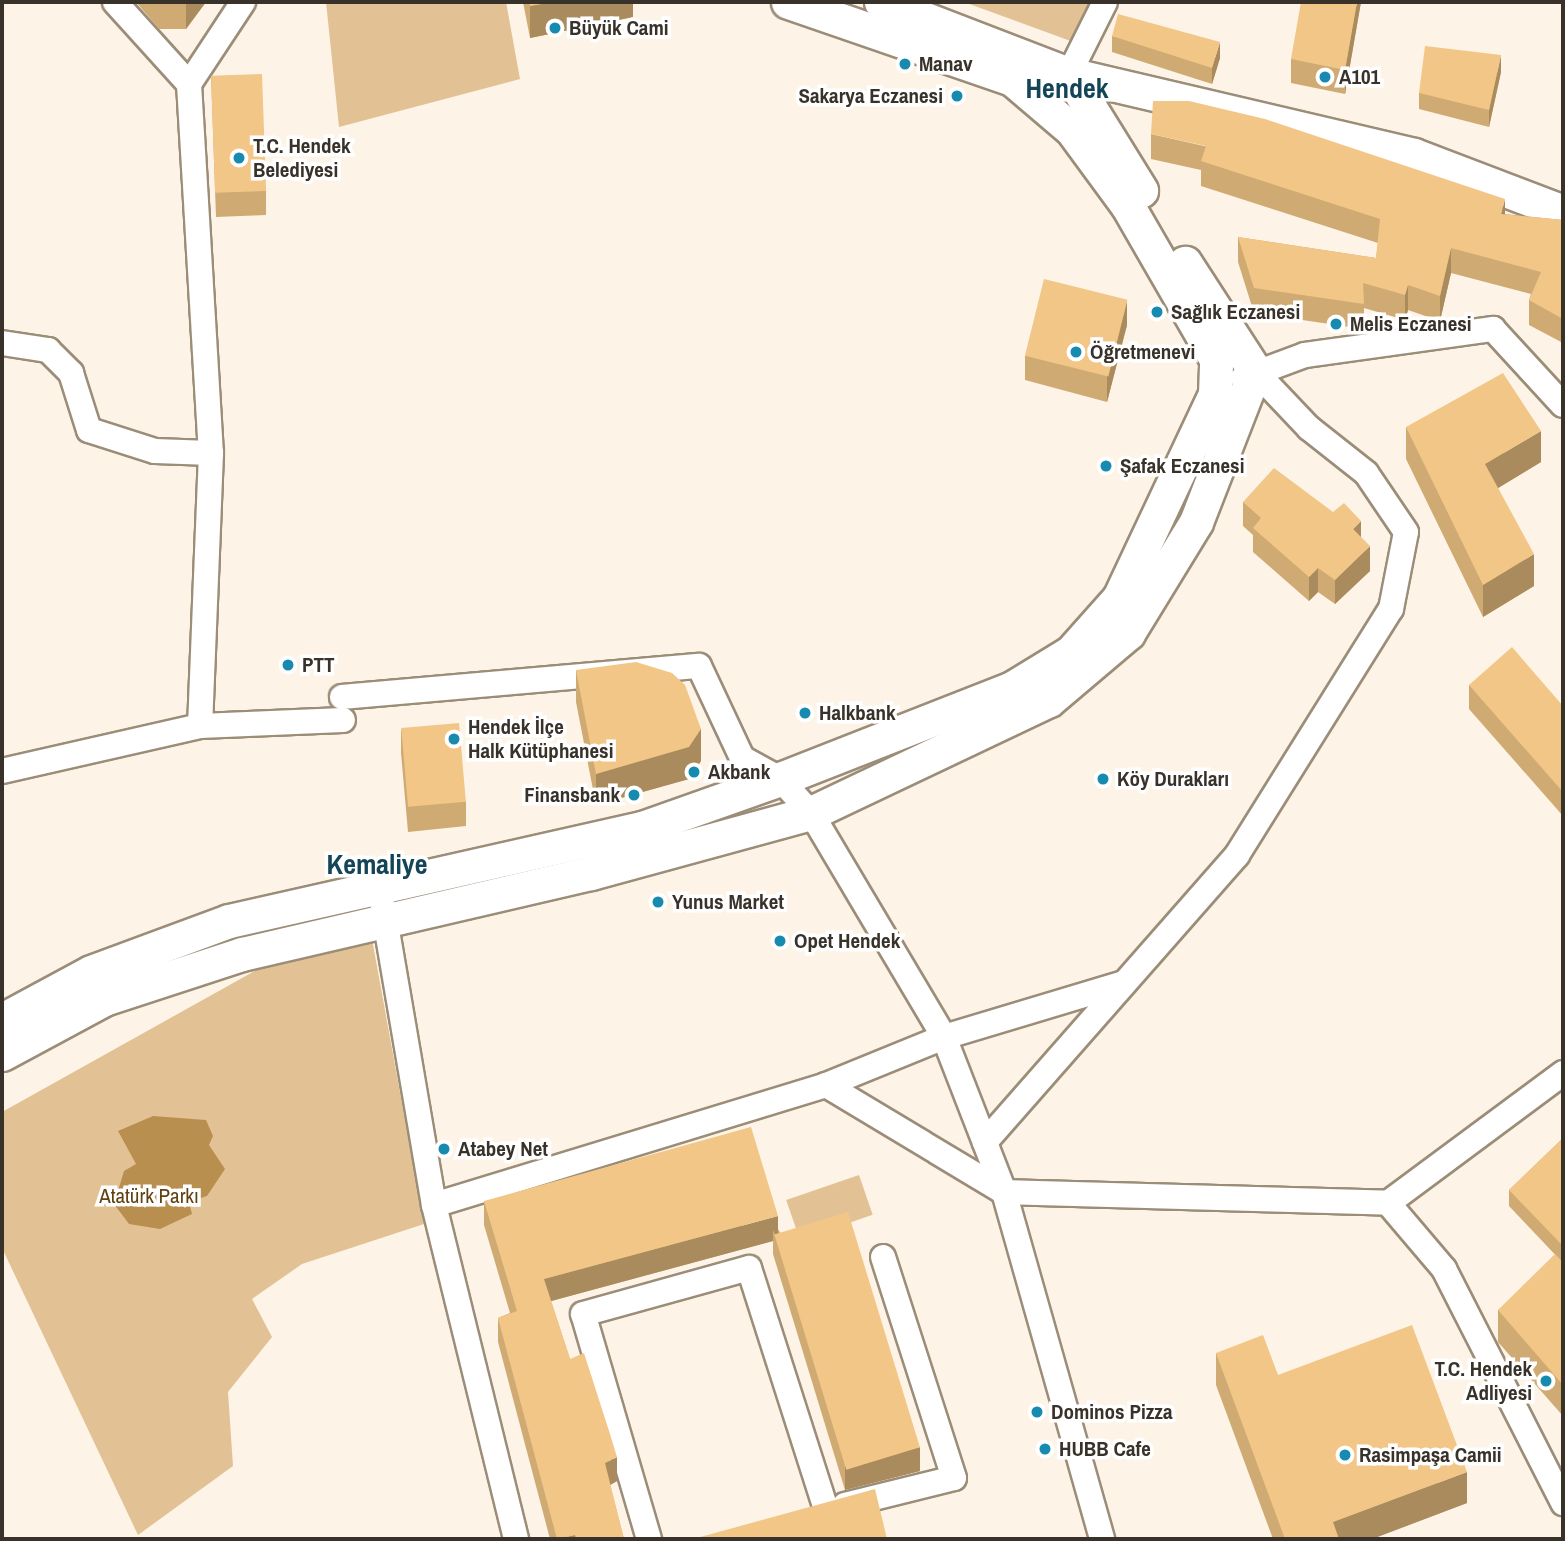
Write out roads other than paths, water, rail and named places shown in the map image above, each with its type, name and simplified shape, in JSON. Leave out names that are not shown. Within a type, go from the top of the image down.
[{"type":"main road","points":[[2,1054],[104,999],[383,905],[642,828],[780,779],[1012,688],[1071,652],[1119,598],[1215,394],[1216,359],[1128,205],[1072,130],[1012,79],[788,2]]},
{"type":"main road","points":[[881,2],[1069,74],[1414,155],[1563,212]]},
{"type":"main road","points":[[1012,79],[1069,74]]},
{"type":"main road","points":[[2,1020],[91,972],[229,921],[383,905],[811,813],[1049,701],[1128,633],[1196,522],[1255,371],[1069,74]]},
{"type":"street","points":[[115,2],[190,83]]},
{"type":"street","points":[[200,726],[211,453],[190,83],[243,2]]},
{"type":"street","points":[[1069,74],[1105,2]]},
{"type":"street","points":[[1215,394],[1255,371],[1305,355],[1493,328],[1563,405]]},
{"type":"street","points":[[2,343],[48,350],[63,365],[89,430],[155,451],[211,453]]},
{"type":"street","points":[[985,1142],[1237,855],[1391,609],[1406,532],[1366,473],[1309,428],[1255,371]]},
{"type":"street","points":[[2,771],[200,726],[699,666],[742,758],[780,779],[811,813],[944,1037],[1004,1192],[1102,1539]]},
{"type":"street","points":[[383,905],[434,1205],[516,1539]]},
{"type":"street","points":[[434,1205],[826,1085],[944,1037],[1125,983]]},
{"type":"street","points":[[826,1085],[1004,1192],[1388,1203],[1563,1073]]},
{"type":"street","points":[[1388,1203],[1444,1269],[1563,1503]]},
{"type":"street","points":[[801,1517],[954,1478],[883,1257]]},
{"type":"street","points":[[649,1539],[583,1314],[749,1268],[826,1510]]},
{"type":"place","name":"Büyük Cami","points":[[555,28]]},
{"type":"place","name":"Manav","points":[[905,64]]},
{"type":"place","name":"A101","points":[[1325,77]]},
{"type":"place","name":"Sakarya Eczanesi","points":[[957,96]]},
{"type":"place","name":"T.C. Hendek Belediyesi","points":[[239,158]]},
{"type":"place","name":"Sağlık Eczanesi","points":[[1157,312]]},
{"type":"place","name":"Melis Eczanesi","points":[[1336,324]]},
{"type":"place","name":"Öğretmenevi","points":[[1076,352]]},
{"type":"place","name":"Şafak Eczanesi","points":[[1106,466]]},
{"type":"place","name":"PTT","points":[[288,665]]},
{"type":"place","name":"Halkbank","points":[[805,713]]},
{"type":"place","name":"Hendek İlçe Halk Kütüphanesi","points":[[454,739]]},
{"type":"place","name":"Akbank","points":[[694,772]]},
{"type":"place","name":"Köy Durakları","points":[[1103,779]]},
{"type":"place","name":"Finansbank","points":[[634,795]]},
{"type":"place","name":"Yunus Market","points":[[658,902]]},
{"type":"place","name":"Opet Hendek","points":[[780,941]]},
{"type":"place","name":"Atabey Net","points":[[444,1149]]},
{"type":"place","name":"T.C. Hendek Adliyesi","points":[[1546,1381]]},
{"type":"place","name":"Dominos Pizza","points":[[1037,1412]]},
{"type":"place","name":"HUBB Cafe","points":[[1045,1449]]},
{"type":"place","name":"Rasimpaşa Camii","points":[[1345,1455]]},
{"type":"district","name":"Hendek","points":[[1067,88]]},
{"type":"district","name":"Kemaliye","points":[[377,864]]},
{"type":"park label","name":"Atatürk Parkı","points":[[149,1196]]}]
